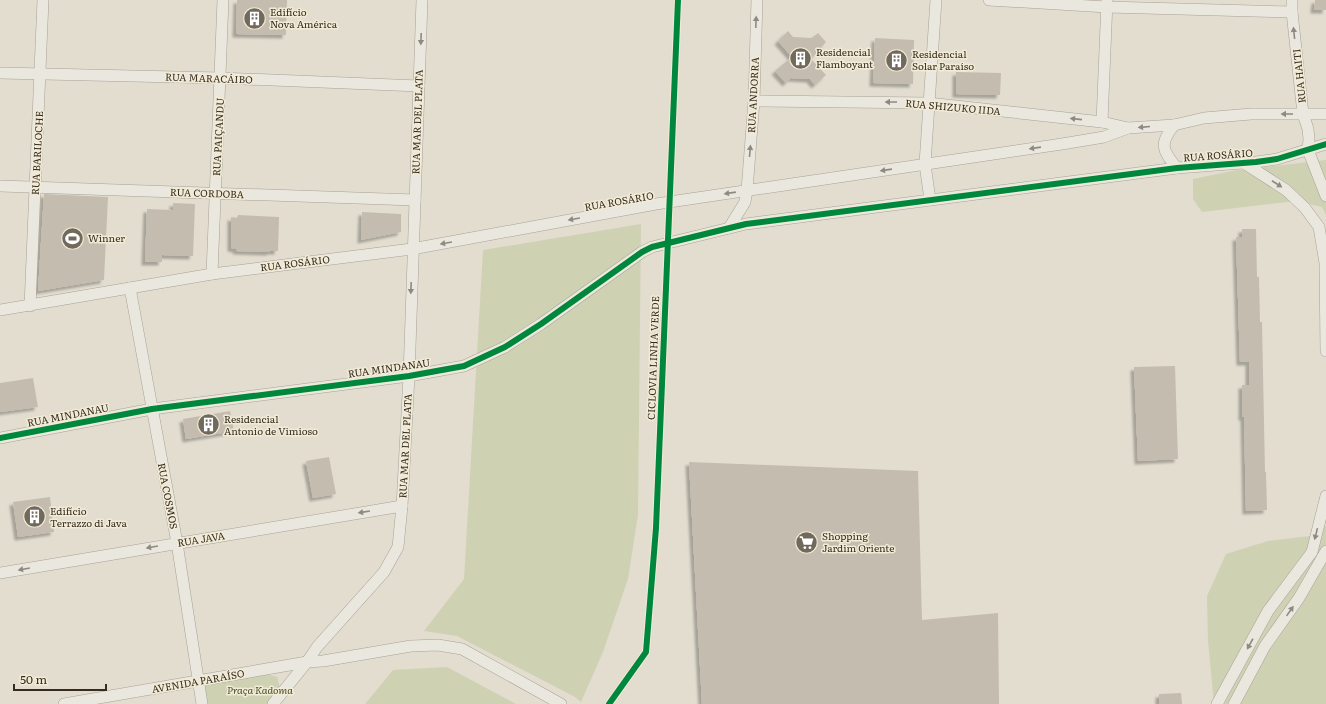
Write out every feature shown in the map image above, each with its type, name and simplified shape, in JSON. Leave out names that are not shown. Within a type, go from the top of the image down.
[{"type":"street","name":"RUA BARILOCHE","points":[[30,306],[43,0]]},
{"type":"street","name":"RUA PAIÇANDU","points":[[212,274],[223,0]]},
{"type":"street","name":"RUA MAR DEL PLATA","points":[[273,704],[318,647],[384,572],[398,547],[402,506],[409,376],[412,249],[422,0]]},
{"type":"street","name":"RUA ANDORRA","points":[[729,228],[745,202],[754,101],[757,0]]},
{"type":"street","points":[[930,200],[924,164],[936,0]]},
{"type":"street","points":[[989,0],[1107,3],[1292,12]]},
{"type":"street","name":"RUA HAITI","points":[[1292,0],[1303,114],[1308,129],[1308,150]]},
{"type":"street","points":[[1102,122],[1107,3]]},
{"type":"street","name":"RUA MARACÁIBO","points":[[0,73],[221,78],[418,86]]},
{"type":"street","name":"RUA SHIZUKO IIDA","points":[[754,101],[928,103],[1102,122],[1128,128]]},
{"type":"street","name":"RUA ROSÁRIO","points":[[0,310],[212,274],[412,249],[656,204],[1104,137],[1128,128],[1174,125],[1210,117],[1251,114],[1326,114]]},
{"type":"street","points":[[1174,125],[1166,135],[1164,149],[1168,157],[1177,168]]},
{"type":"street","name":"RUA ROSÁRIO","points":[[930,200],[1110,178],[1177,168],[1278,159],[1326,144]]},
{"type":"street","points":[[1308,150],[1326,196]]},
{"type":"street","points":[[1244,163],[1286,190],[1306,208],[1318,227],[1325,263],[1326,350]]},
{"type":"street","name":"RUA CORDOBA","points":[[0,186],[414,200]]},
{"type":"street","name":"RUA MINDANAU","points":[[0,438],[152,409],[409,376],[464,366],[505,347],[642,252],[652,247],[746,224],[930,200]]},
{"type":"street","name":"RUA COSMOS","points":[[130,288],[177,543],[202,704]]},
{"type":"street","points":[[1217,704],[1268,611],[1312,552],[1326,496]]},
{"type":"street","name":"RUA JAVA","points":[[0,573],[402,506]]},
{"type":"street","points":[[1234,704],[1265,646],[1299,598],[1326,551]]},
{"type":"street","name":"AVENIDA PARAÍSO","points":[[64,704],[307,662],[323,661],[411,646],[438,645],[462,650],[561,704]]},
{"type":"green space","points":[[1326,160],[1326,215],[1322,207],[1296,201],[1202,212],[1193,199],[1193,179],[1232,171]]},
{"type":"green space","points":[[641,224],[638,515],[628,579],[603,652],[581,702],[575,697],[457,636],[424,631],[464,579],[483,250]]},
{"type":"green space","points":[[1326,526],[1326,704],[1214,704],[1208,641],[1207,596],[1226,554],[1268,541],[1310,536]]},
{"type":"green space","points":[[447,667],[516,704],[365,704],[393,670]]},
{"type":"green space","name":"Praça Kadoma","points":[[266,674],[277,677],[280,688],[267,704],[208,704],[205,686]]},
{"type":"building","name":"Edifício Nova América","points":[[237,0],[287,0],[286,35],[236,34]]},
{"type":"building","points":[[1315,0],[1326,0],[1326,10],[1314,10]]},
{"type":"building","name":"Residencial Flamboyant","points":[[788,31],[793,37],[812,38],[818,33],[826,42],[811,59],[826,75],[815,85],[810,79],[791,78],[786,83],[775,71],[792,57],[778,41]]},
{"type":"building","name":"Residencial Solar Paraíso","points":[[875,38],[914,40],[913,84],[873,83]]},
{"type":"building","points":[[956,72],[1001,73],[1000,95],[956,94]]},
{"type":"building","name":"Winner","points":[[44,194],[108,197],[104,280],[38,291]]},
{"type":"building","points":[[173,203],[195,204],[193,256],[162,255],[162,262],[145,262],[147,209],[173,210]]},
{"type":"building","points":[[362,212],[401,214],[401,232],[361,240]]},
{"type":"building","points":[[238,215],[279,217],[278,251],[236,251],[237,249],[231,248],[231,217],[237,218]]},
{"type":"building","points":[[1242,229],[1256,229],[1257,277],[1259,277],[1260,322],[1262,322],[1267,510],[1246,511],[1242,385],[1249,385],[1249,362],[1240,362],[1236,237],[1242,237]]},
{"type":"building","points":[[1175,366],[1178,459],[1138,461],[1134,367]]},
{"type":"building","points":[[33,378],[38,407],[0,412],[0,383]]},
{"type":"building","name":"Residencial Antonio de Vimioso","points":[[230,411],[234,431],[186,439],[183,419]]},
{"type":"building","points":[[329,457],[336,494],[313,498],[306,461]]},
{"type":"building","name":"Shopping Jardim Oriente","points":[[689,462],[918,471],[922,620],[998,613],[999,704],[702,704]]},
{"type":"building","name":"Edifício Terrazzo di Java","points":[[50,497],[54,532],[18,537],[13,502]]},
{"type":"building","points":[[1181,693],[1182,704],[1159,704],[1159,694]]},
{"type":"cycle path","name":"CICLOVIA LINHA VERDE","points":[[609,704],[646,652],[656,528],[678,0]]},
{"type":"cycle path","points":[[0,438],[152,409],[409,376],[464,366],[505,347],[541,324],[642,252],[652,247],[746,224],[1177,168],[1256,162],[1277,159],[1326,144]]},
{"type":"place","name":"Edifício Nova América","points":[[254,18]]},
{"type":"place","name":"Residencial Flamboyant","points":[[801,58]]},
{"type":"place","name":"Residencial Solar Paraíso","points":[[896,60]]},
{"type":"place","name":"Winner","points":[[73,238]]},
{"type":"place","name":"Residencial Antonio de Vimioso","points":[[208,425]]},
{"type":"place","name":"Edifício Terrazzo di Java","points":[[34,517]]},
{"type":"place","name":"Shopping Jardim Oriente","points":[[807,542]]}]
